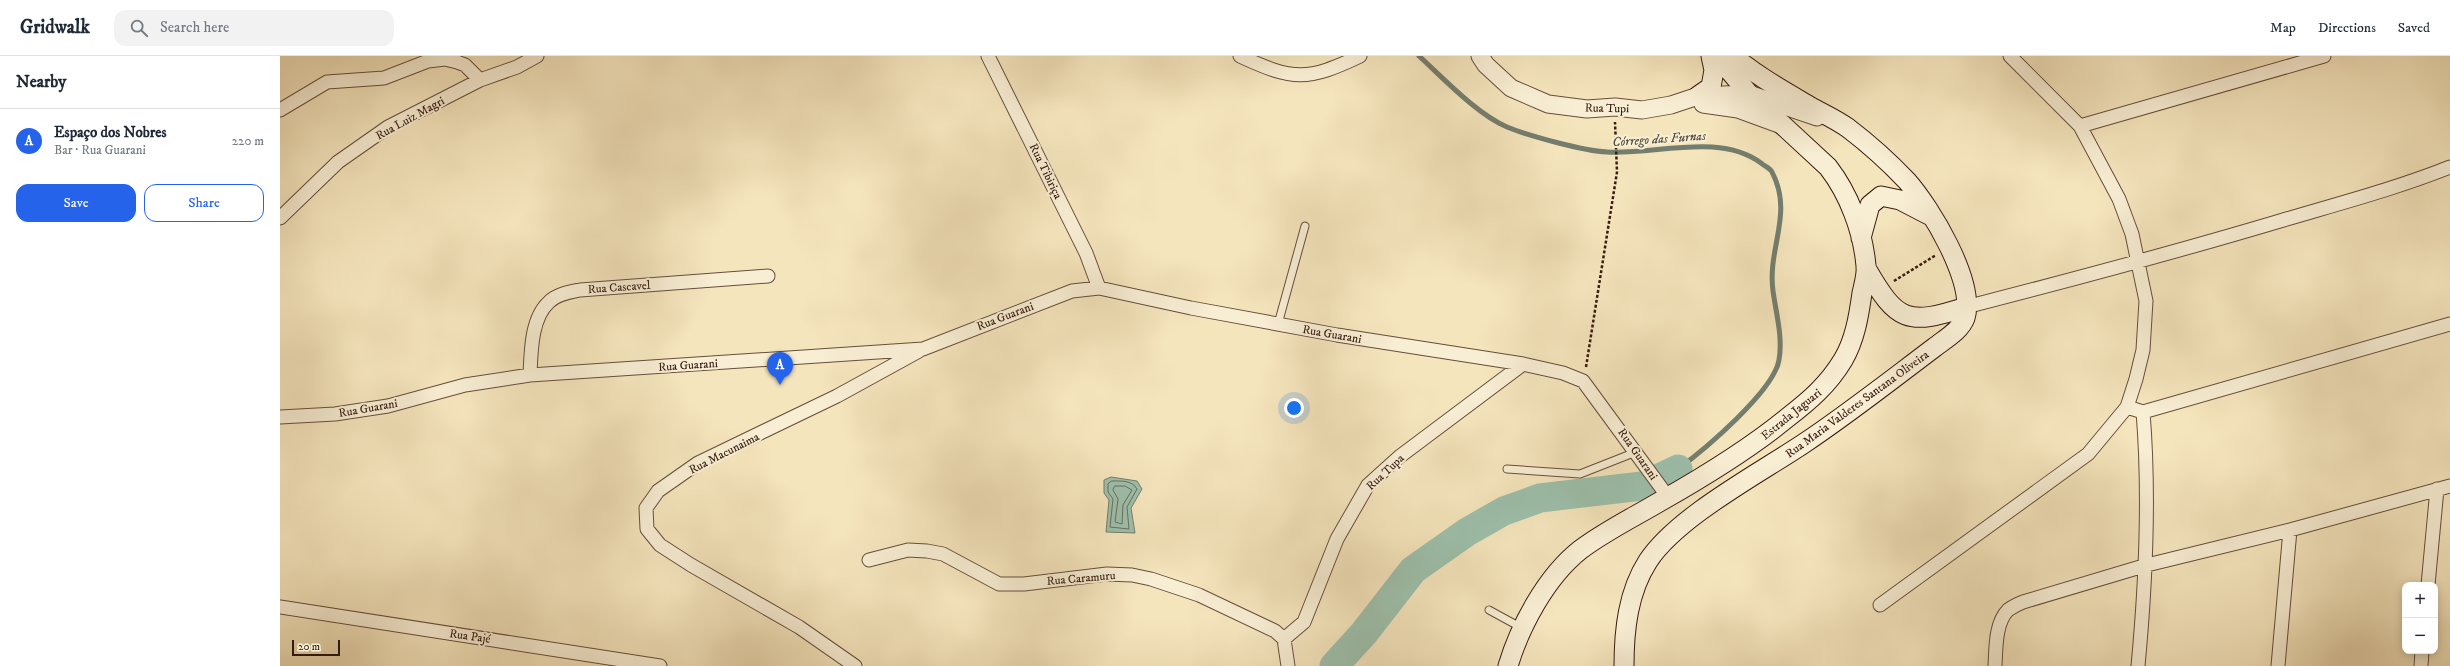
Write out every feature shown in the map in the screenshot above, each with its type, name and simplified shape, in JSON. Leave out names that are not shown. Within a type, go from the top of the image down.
[{"type":"main road","points":[[1698,96],[1711,87],[1714,70],[1711,56]]},
{"type":"main road","name":"Estrada Jaguari","points":[[1508,666],[1533,607],[1562,569],[1579,551],[1664,492],[1752,444],[1817,395],[1844,359],[1853,335],[1866,268],[1861,239],[1848,199],[1839,181],[1810,149],[1779,124],[1749,94],[1718,56]]},
{"type":"main road","name":"Rua Maria Valderes Santana Oliveira","points":[[1624,666],[1627,620],[1636,584],[1649,560],[1663,544],[1685,524],[1804,443],[1956,331],[1965,317],[1966,307],[1961,276],[1950,247],[1933,218],[1908,182],[1871,147],[1847,127],[1760,77],[1733,56]]},
{"type":"main road","points":[[1861,239],[1870,205],[1881,196],[1900,200],[1933,218]]},
{"type":"main road","points":[[1866,268],[1879,290],[1897,311],[1914,318],[1933,316],[1966,307]]},
{"type":"main road","points":[[1752,444],[1768,467]]},
{"type":"street","name":"Rua Luiz Magri","points":[[280,218],[338,162],[388,127],[480,80],[517,67],[537,56]]},
{"type":"street","name":"Rua Tibiriça","points":[[988,56],[1086,253],[1098,288]]},
{"type":"street","points":[[998,56],[998,76]]},
{"type":"street","points":[[1240,56],[1286,74],[1306,76],[1328,71],[1360,56]]},
{"type":"street","name":"Rua Tupi","points":[[1480,56],[1511,88],[1548,104],[1587,109],[1615,107],[1642,110],[1671,105],[1698,96],[1749,94]]},
{"type":"street","points":[[1880,605],[2088,454],[2128,407],[2143,350],[2146,325],[2146,302],[2139,262],[2119,199],[2080,126],[2010,56]]},
{"type":"street","points":[[2080,126],[2324,56]]},
{"type":"street","points":[[280,110],[328,82],[384,78],[428,61],[445,60],[457,62],[465,65],[480,80]]},
{"type":"street","name":"Rua Maria Valderes Santana Oliveira","points":[[1749,94],[1847,127]]},
{"type":"street","points":[[1671,105],[1705,104],[1738,109],[1779,124]]},
{"type":"street","points":[[1966,307],[2139,262],[2351,200],[2426,177],[2450,167]]},
{"type":"street","name":"Rua Cascavel","points":[[530,375],[532,342],[542,310],[550,301],[563,294],[580,290],[768,276]]},
{"type":"street","name":"Rua Guarani","points":[[280,417],[336,414],[388,406],[465,385],[530,375],[923,349],[1072,291],[1098,288],[1278,324],[1524,364],[1563,373],[1583,381],[1664,492]]},
{"type":"street","points":[[2128,407],[2143,412],[2450,324]]},
{"type":"street","name":"Rua Macunaima","points":[[855,666],[799,628],[691,565],[660,544],[647,529],[646,508],[658,491],[698,463],[837,396],[923,349]]},
{"type":"street","name":"Rua Tupa","points":[[1284,639],[1304,622],[1337,539],[1368,485],[1399,457],[1524,364]]},
{"type":"street","points":[[2138,666],[2147,565],[2147,457],[2143,412]]},
{"type":"street","points":[[1995,666],[2000,628],[2008,610],[2023,602],[2147,565],[2290,530],[2450,486]]},
{"type":"street","points":[[2428,582],[2437,489]]},
{"type":"street","points":[[2278,666],[2290,530]]},
{"type":"street","name":"Rua Caramuru","points":[[869,560],[908,550],[927,551],[943,554],[999,584],[1024,584],[1107,574],[1132,575],[1151,578],[1199,595],[1275,632],[1284,639]]},
{"type":"street","name":"Rua Pajé","points":[[280,608],[660,666]]},
{"type":"street","points":[[1284,639],[1288,666]]},
{"type":"street","points":[[2421,666],[2422,654]]},
{"type":"lane","points":[[1278,324],[1306,226]]},
{"type":"lane","points":[[1507,469],[1580,474],[1636,452]]},
{"type":"lane","points":[[1489,610],[1523,628]]},
{"type":"path","points":[[1583,381],[1617,172],[1615,138]]},
{"type":"path","points":[[1879,290],[1950,247]]},
{"type":"water","points":[[1111,477],[1137,481],[1142,489],[1131,508],[1135,533],[1106,532],[1109,500],[1104,493],[1104,480]]},
{"type":"waterway","name":"Córrego das Furnas","points":[[1419,56],[1484,114],[1507,127],[1529,135],[1571,146],[1607,152],[1687,147],[1726,149],[1744,154],[1761,163],[1772,172],[1778,187],[1781,202],[1772,275],[1780,334],[1779,360],[1774,373],[1752,403],[1720,434],[1678,469]]},
{"type":"waterway","points":[[1334,666],[1364,633],[1413,570],[1467,532],[1504,511],[1540,498],[1642,486],[1678,469]]},
{"type":"place","name":"Espaço dos Nobres","points":[[780,385]]}]
